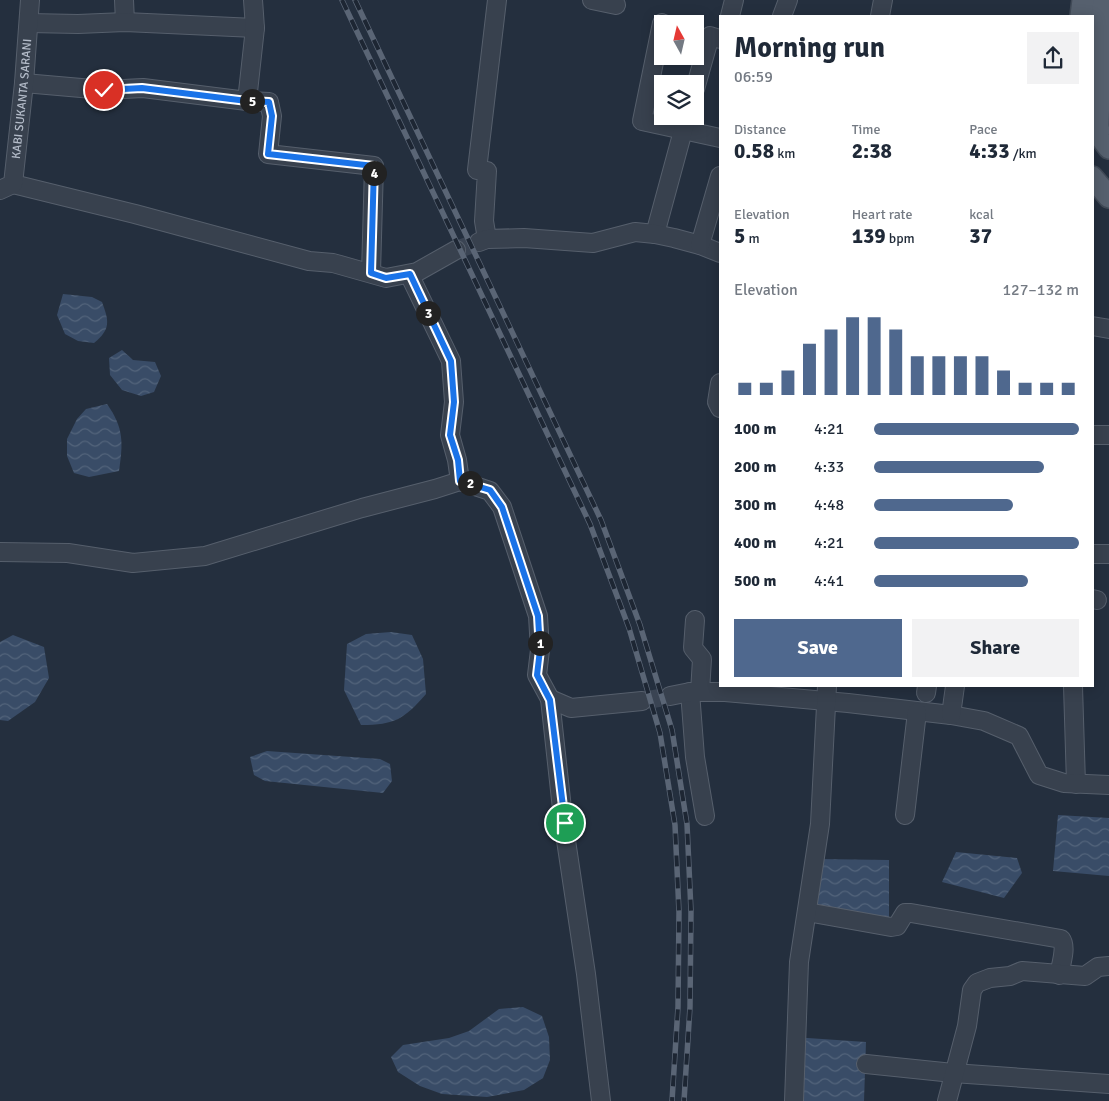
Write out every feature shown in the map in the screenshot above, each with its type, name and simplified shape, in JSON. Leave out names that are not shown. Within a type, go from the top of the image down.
[{"type":"main road","points":[[1081,15],[1083,0]]},
{"type":"main road","points":[[1101,143],[1098,126],[1102,0]]},
{"type":"main road","points":[[1094,179],[1109,197]]},
{"type":"street","name":"KABI SUKANTA SARANI","points":[[6,187],[24,83],[30,0]]},
{"type":"street","points":[[124,0],[124,22]]},
{"type":"street","points":[[247,101],[255,28],[254,0]]},
{"type":"street","points":[[497,0],[477,170],[487,171],[482,241],[524,238],[593,242],[635,232],[655,234],[700,245],[719,253]]},
{"type":"street","points":[[592,0],[616,5]]},
{"type":"street","points":[[782,15],[788,0]]},
{"type":"street","points":[[880,15],[883,0]]},
{"type":"street","points":[[29,23],[78,24],[124,22],[255,28]]},
{"type":"street","points":[[699,75],[710,36],[719,39]]},
{"type":"street","points":[[654,62],[642,121],[654,122]]},
{"type":"street","points":[[24,83],[104,90],[142,88],[269,102],[272,116],[268,154],[374,166],[371,273]]},
{"type":"street","points":[[655,234],[685,125]]},
{"type":"street","points":[[691,125],[719,138]]},
{"type":"street","points":[[700,245],[719,179]]},
{"type":"street","points":[[6,187],[135,214],[309,260],[333,263],[386,278],[417,272],[456,250]]},
{"type":"street","points":[[410,274],[451,361],[454,402],[450,435],[458,460],[460,481]]},
{"type":"street","points":[[1094,326],[1109,329]]},
{"type":"street","points":[[719,389],[717,402],[719,406]]},
{"type":"street","points":[[1094,435],[1109,435]]},
{"type":"street","points":[[0,552],[79,554],[133,563],[205,556],[362,508],[460,481],[490,490],[502,507],[538,616],[540,650],[537,675],[550,700],[564,827],[575,887],[601,1101]]},
{"type":"street","points":[[1094,554],[1109,554]]},
{"type":"street","points":[[695,620],[693,648],[702,659],[695,692],[695,757],[705,816]]},
{"type":"street","points":[[951,715],[955,687]]},
{"type":"street","points":[[1073,687],[1076,784]]},
{"type":"street","points":[[670,696],[695,692],[826,694],[917,712],[951,715],[984,722],[1019,736],[1039,775],[1064,783],[1109,785]]},
{"type":"street","points":[[794,1101],[799,962],[820,824],[826,694]]},
{"type":"street","points":[[550,700],[571,708],[604,706],[642,700]]},
{"type":"street","points":[[905,815],[917,712]]},
{"type":"street","points":[[807,912],[891,927],[897,926],[902,916],[911,913],[1061,939],[1064,947],[1059,975]]},
{"type":"street","points":[[947,1101],[966,1026],[972,990],[977,983],[990,978],[1010,976],[1022,971],[1085,976],[1098,967],[1109,966]]},
{"type":"street","points":[[866,1064],[953,1073],[1109,1084]]},
{"type":"water","points":[[63,294],[92,297],[102,302],[107,324],[100,338],[94,343],[78,341],[65,334],[57,315]]},
{"type":"water","points":[[122,350],[133,360],[155,362],[161,376],[154,392],[141,396],[122,390],[110,375],[109,358]]},
{"type":"water","points":[[107,404],[117,421],[121,436],[119,471],[89,477],[74,473],[67,456],[67,439],[77,419],[86,409]]},
{"type":"water","points":[[391,632],[412,635],[423,659],[426,694],[405,715],[398,719],[382,724],[361,725],[344,690],[347,644],[366,634]]},
{"type":"water","points":[[13,635],[44,647],[49,678],[35,702],[8,721],[0,720],[0,642]]},
{"type":"water","points":[[267,751],[380,759],[390,764],[392,781],[383,793],[265,781],[254,775],[250,757]]},
{"type":"water","points":[[1058,815],[1109,818],[1109,876],[1053,871]]},
{"type":"water","points":[[956,852],[1017,858],[1022,873],[1004,898],[942,882]]},
{"type":"water","points":[[819,859],[889,860],[889,920],[816,909]]},
{"type":"water","points":[[523,1007],[542,1016],[549,1037],[550,1060],[543,1078],[524,1090],[487,1097],[442,1094],[420,1086],[398,1072],[391,1057],[403,1045],[449,1038],[469,1031],[499,1009]]},
{"type":"water","points":[[793,1037],[866,1042],[864,1101],[794,1101]]},
{"type":"tunnel","points":[[456,250],[479,242]]},
{"type":"tunnel","points":[[642,701],[670,696]]},
{"type":"railway","points":[[342,0],[590,524],[629,628],[660,733],[675,825],[679,912],[678,1007],[672,1101]]},
{"type":"railway","points":[[355,0],[601,520],[640,625],[672,730],[687,824],[691,911],[690,1007],[684,1101]]},
{"type":"route","points":[[104,90],[142,88],[269,102],[272,116],[268,154],[374,166],[371,273],[386,278],[410,274],[451,361],[454,402],[450,435],[458,460],[460,481],[490,490],[502,507],[538,616],[540,650],[537,675],[550,700],[565,823]]}]
